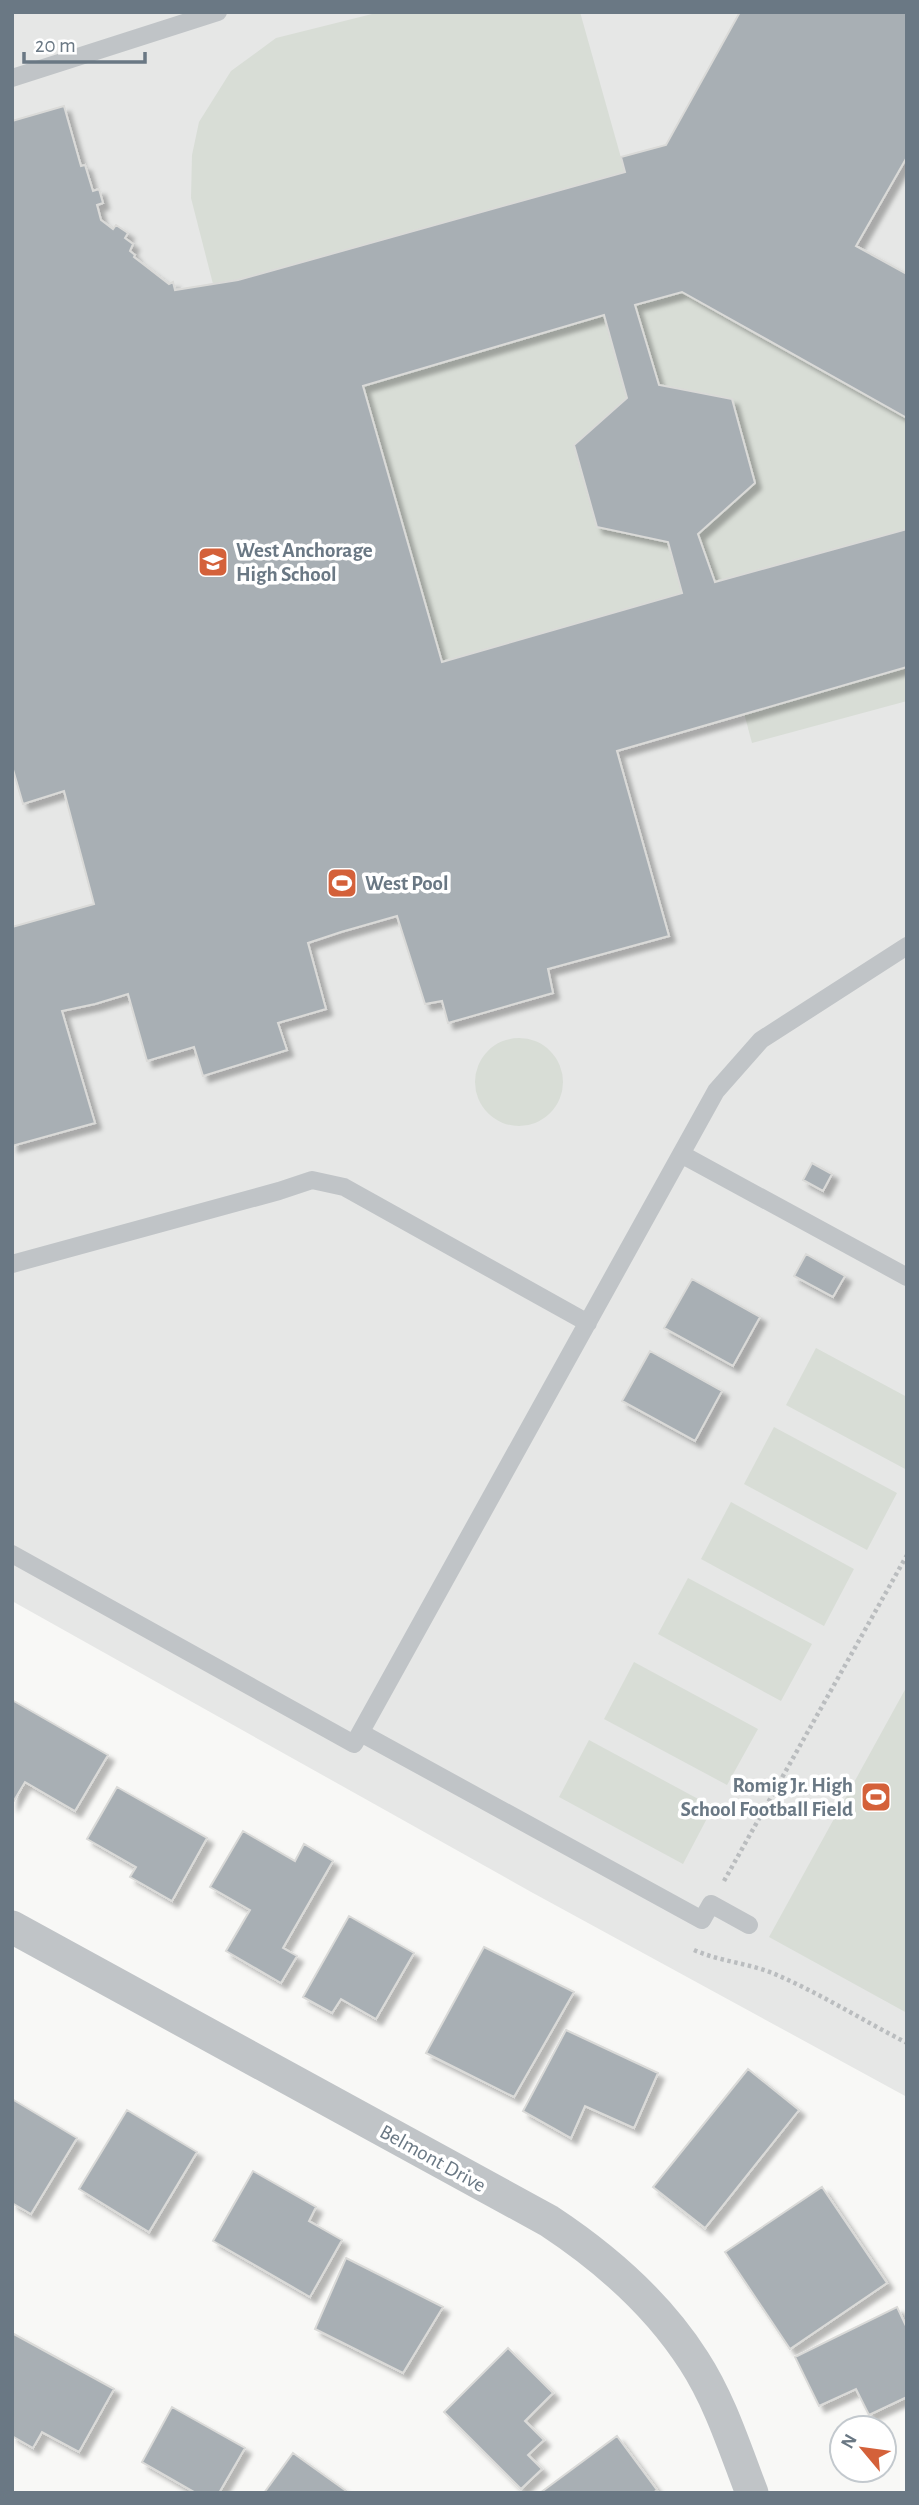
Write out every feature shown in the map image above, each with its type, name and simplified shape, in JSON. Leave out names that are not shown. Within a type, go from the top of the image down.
[{"type":"street","name":"Belmont Drive","points":[[12,1927],[548,2221],[586,2246],[642,2297],[695,2361],[720,2412],[752,2493]]},
{"type":"lane","points":[[12,78],[218,12]]},
{"type":"lane","points":[[12,1554],[355,1744],[716,1091],[761,1040],[907,946]]},
{"type":"lane","points":[[681,1154],[907,1277]]},
{"type":"lane","points":[[12,1264],[312,1180],[344,1186],[588,1323]]},
{"type":"lane","points":[[361,1733],[702,1920],[711,1904],[749,1925]]},
{"type":"path","points":[[711,1904],[907,1555]]},
{"type":"path","points":[[680,1908],[668,1933],[678,1944],[706,1955],[778,1975],[907,2043]]},
{"type":"shaded area","name":"West Anchorage High School","points":[[12,12],[907,12],[907,2097],[533,1893],[12,1601]]},
{"type":"shaded area","points":[[380,12],[580,12],[625,172],[238,280],[213,284],[191,198],[192,155],[199,122],[231,71],[276,38]]},
{"type":"shaded area","points":[[682,292],[907,418],[907,529],[715,582],[698,534],[755,482],[732,400],[659,385],[635,305]]},
{"type":"shaded area","points":[[604,315],[682,593],[442,662],[363,386]]},
{"type":"shaded area","points":[[907,667],[907,701],[752,743],[744,713]]},
{"type":"shaded area","points":[[519,1038],[536,1041],[550,1051],[560,1065],[563,1082],[560,1099],[550,1113],[536,1123],[519,1126],[502,1123],[488,1113],[478,1099],[475,1082],[478,1065],[488,1051],[502,1041]]},
{"type":"shaded area","points":[[816,1348],[907,1397],[907,1470],[786,1405]]},
{"type":"shaded area","points":[[774,1427],[897,1493],[867,1550],[744,1484]]},
{"type":"shaded area","points":[[731,1502],[854,1569],[824,1626],[701,1559]]},
{"type":"shaded area","points":[[688,1578],[812,1644],[781,1701],[658,1634]]},
{"type":"shaded area","points":[[634,1662],[758,1729],[727,1785],[604,1719]]},
{"type":"shaded area","name":"Romig Jr. High School Football Field","points":[[907,1686],[907,2013],[769,1937]]},
{"type":"shaded area","points":[[589,1740],[713,1807],[683,1864],[559,1797]]},
{"type":"building","name":"West Anchorage High School","points":[[740,12],[907,13],[907,157],[856,246],[907,274],[907,418],[682,292],[635,305],[659,385],[732,399],[755,483],[698,534],[715,582],[907,529],[907,667],[617,751],[669,936],[548,969],[553,993],[448,1023],[442,1001],[425,1004],[397,916],[341,932],[308,943],[326,1009],[278,1023],[287,1050],[203,1076],[194,1047],[147,1061],[128,994],[62,1011],[95,1123],[12,1146],[12,927],[94,904],[64,791],[23,804],[12,766],[12,121],[64,106],[81,166],[85,165],[93,191],[99,189],[103,203],[97,205],[101,220],[113,229],[116,225],[128,233],[125,238],[133,244],[130,251],[134,257],[169,284],[173,282],[175,290],[238,280],[625,172],[621,157],[666,145]],"holes":[[[604,315],[627,398],[574,445],[597,527],[668,542],[682,593],[442,662],[363,386]]]},
{"type":"building","points":[[812,1163],[832,1174],[823,1191],[803,1180]]},
{"type":"building","points":[[806,1254],[845,1276],[833,1297],[794,1276]]},
{"type":"building","points":[[692,1279],[760,1317],[733,1366],[664,1328]]},
{"type":"building","points":[[650,1351],[722,1391],[695,1441],[622,1401]]},
{"type":"building","points":[[12,1700],[108,1755],[75,1811],[25,1782],[12,1804]]},
{"type":"building","points":[[117,1787],[207,1838],[172,1901],[130,1877],[136,1867],[87,1839]]},
{"type":"building","points":[[243,1831],[295,1861],[304,1844],[333,1861],[283,1948],[297,1956],[281,1983],[226,1951],[250,1910],[210,1887]]},
{"type":"building","points":[[349,1916],[414,1953],[376,2019],[341,1999],[332,2013],[303,1997]]},
{"type":"building","points":[[484,1947],[574,1992],[514,2097],[426,2053]]},
{"type":"building","points":[[566,2030],[658,2073],[634,2128],[585,2106],[571,2138],[523,2111]]},
{"type":"building","points":[[748,2069],[799,2110],[705,2228],[653,2187]]},
{"type":"building","points":[[12,2099],[77,2138],[31,2214],[12,2203]]},
{"type":"building","points":[[127,2110],[197,2152],[149,2232],[79,2189]]},
{"type":"building","points":[[253,2171],[316,2207],[309,2221],[342,2240],[310,2297],[213,2241]]},
{"type":"building","points":[[822,2187],[887,2283],[790,2349],[725,2252]]},
{"type":"building","points":[[346,2258],[443,2307],[403,2373],[315,2329]]},
{"type":"building","points":[[897,2307],[907,2328],[907,2397],[871,2414],[868,2414],[856,2389],[819,2406],[795,2357]]},
{"type":"building","points":[[12,2333],[114,2389],[79,2452],[42,2432],[33,2448],[12,2436]]},
{"type":"building","points":[[508,2348],[553,2393],[525,2421],[544,2440],[528,2455],[542,2469],[521,2489],[444,2412]]},
{"type":"building","points":[[172,2407],[245,2448],[219,2493],[196,2493],[142,2462]]},
{"type":"building","points":[[617,2436],[657,2490],[653,2493],[540,2493]]},
{"type":"building","points":[[293,2453],[349,2493],[264,2493]]},
{"type":"place","name":"West Anchorage High School","points":[[213,562]]},
{"type":"place","name":"West Pool","points":[[342,883]]},
{"type":"place","name":"Romig Jr. High School Football Field","points":[[876,1797]]}]
